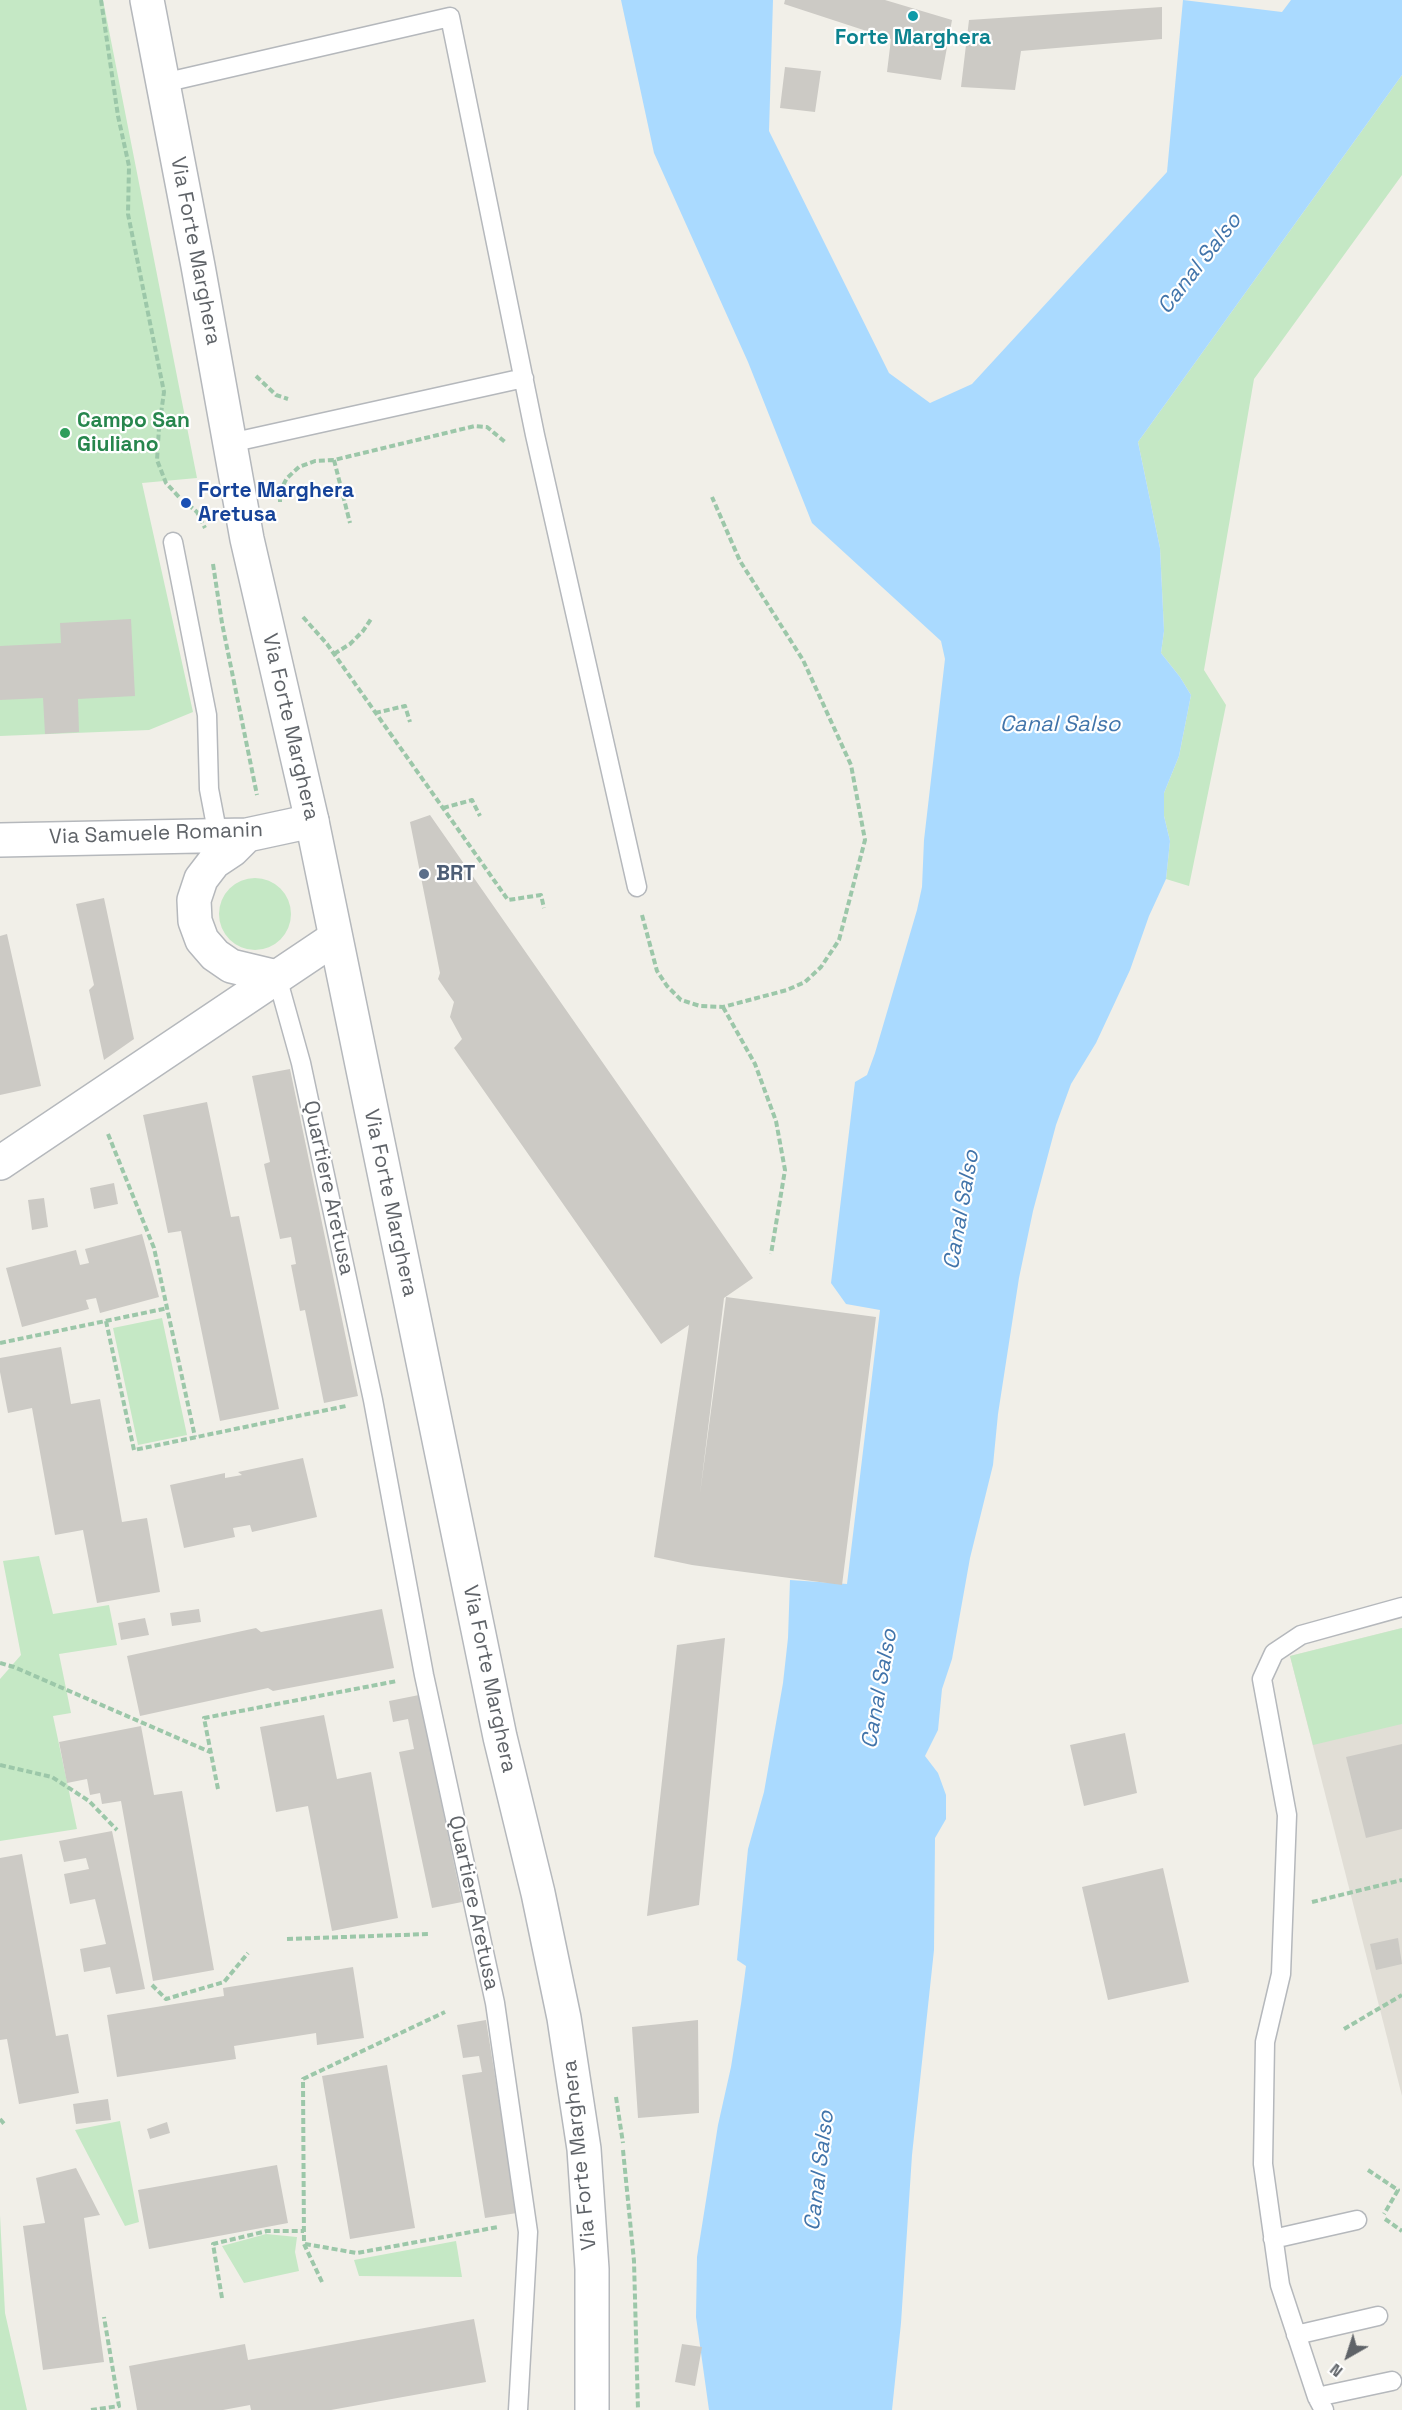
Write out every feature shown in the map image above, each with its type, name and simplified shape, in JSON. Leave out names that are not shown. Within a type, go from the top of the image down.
[{"type":"street","name":"Via Forte Marghera","points":[[147,0],[247,539],[312,821],[500,1737],[538,1893],[564,2018],[585,2170],[592,2269],[592,2410]]},
{"type":"street","name":"Via Samuele Romanin","points":[[0,840],[244,834],[312,821]]},
{"type":"street","points":[[244,834],[232,850],[214,862],[201,879],[194,900],[195,921],[202,940],[215,955],[231,966],[277,977]]},
{"type":"street","points":[[0,1163],[335,938]]},
{"type":"lane","points":[[163,83],[450,16],[524,378],[637,888]]},
{"type":"lane","points":[[230,443],[524,378]]},
{"type":"lane","points":[[173,542],[207,715],[209,789],[244,834]]},
{"type":"lane","name":"Quartiere Aretusa","points":[[277,977],[302,1063],[373,1400],[424,1675],[495,2003],[527,2227],[518,2410]]},
{"type":"lane","points":[[1392,2381],[1320,2404],[1280,2285],[1263,2164],[1265,2042],[1281,1974],[1287,1815],[1262,1679],[1274,1653],[1301,1635],[1402,1607]]},
{"type":"lane","points":[[1274,2239],[1358,2220]]},
{"type":"lane","points":[[1296,2335],[1378,2316]]},
{"type":"path","points":[[101,0],[118,116],[129,166],[128,214],[164,392],[157,460],[166,483],[197,512],[207,533]]},
{"type":"path","points":[[281,509],[280,491],[292,471],[315,461],[334,460],[475,426],[487,427],[504,439],[508,447]]},
{"type":"path","points":[[334,460],[350,523]]},
{"type":"path","points":[[637,888],[650,952],[657,971],[667,986],[681,1000],[700,1006],[723,1007],[787,990],[805,982],[821,967],[839,940],[866,840],[852,765],[803,660],[740,561],[712,497]]},
{"type":"path","points":[[212,560],[222,623],[244,834]]},
{"type":"path","points":[[303,616],[334,654],[508,900],[541,895],[544,908]]},
{"type":"path","points":[[334,654],[350,644],[372,619]]},
{"type":"path","points":[[375,713],[405,706],[410,722]]},
{"type":"path","points":[[443,808],[472,800],[480,816]]},
{"type":"path","points":[[723,1007],[755,1064],[777,1121],[785,1170],[771,1254]]},
{"type":"path","points":[[94,1100],[154,1248],[195,1437]]},
{"type":"path","points":[[0,1342],[168,1308]]},
{"type":"path","points":[[106,1321],[134,1450],[373,1400]]},
{"type":"path","points":[[0,1663],[211,1752]]},
{"type":"path","points":[[218,1789],[204,1718],[424,1675]]},
{"type":"path","points":[[0,1765],[52,1777],[88,1802],[117,1830]]},
{"type":"path","points":[[1283,1909],[1402,1880]]},
{"type":"path","points":[[287,1939],[429,1934]]},
{"type":"path","points":[[152,1985],[166,1999],[224,1982],[248,1953]]},
{"type":"path","points":[[1344,2029],[1402,1995]]},
{"type":"path","points":[[322,2282],[304,2244],[303,2079],[445,2012]]},
{"type":"path","points":[[0,2119],[5,2125]]},
{"type":"path","points":[[1368,2170],[1398,2190],[1382,2217],[1402,2231]]},
{"type":"path","points":[[304,2244],[357,2253],[527,2227]]},
{"type":"path","points":[[222,2298],[213,2244],[267,2231],[304,2230]]},
{"type":"path","points":[[91,2410],[119,2406],[104,2317]]},
{"type":"shaded area","points":[[1402,1628],[1402,2096],[1290,1656]]},
{"type":"green space","points":[[0,0],[103,0],[197,478],[142,483],[193,712],[149,730],[0,736]]},
{"type":"green space","points":[[1402,75],[1402,175],[1254,379],[1204,670],[1226,705],[1189,886],[1166,879],[1170,841],[1164,816],[1164,793],[1179,756],[1191,695],[1161,653],[1164,631],[1160,548],[1138,442]]},
{"type":"green space","points":[[255,878],[275,884],[285,894],[291,914],[285,934],[275,944],[255,950],[235,944],[225,934],[219,914],[225,894],[235,884]]},
{"type":"green space","points":[[162,1318],[187,1435],[138,1445],[113,1328]]},
{"type":"green space","points":[[39,1556],[53,1614],[109,1605],[117,1645],[59,1654],[71,1713],[53,1716],[77,1829],[0,1841],[0,1679],[21,1655],[3,1561]]},
{"type":"green space","points":[[1402,1628],[1402,1724],[1313,1745],[1290,1656]]},
{"type":"green space","points":[[120,2121],[139,2222],[125,2226],[75,2130]]},
{"type":"green space","points":[[0,2215],[5,2313],[27,2410],[0,2410]]},
{"type":"green space","points":[[266,2234],[297,2237],[295,2252],[299,2271],[244,2283],[222,2246]]},
{"type":"green space","points":[[456,2241],[462,2277],[359,2276],[354,2260]]},
{"type":"water","name":"Canal Salso","points":[[621,0],[773,0],[769,131],[889,373],[930,403],[972,384],[1167,172],[1183,0],[1282,12],[1291,0],[1402,0],[1402,75],[1138,442],[1160,548],[1164,631],[1161,653],[1191,695],[1179,756],[1164,793],[1164,816],[1170,841],[1166,879],[1149,916],[1130,970],[1096,1043],[1071,1084],[1056,1125],[1033,1211],[1019,1278],[998,1414],[993,1465],[970,1558],[952,1659],[942,1689],[938,1730],[925,1756],[938,1773],[946,1795],[946,1819],[935,1838],[934,1950],[912,2155],[901,2323],[892,2410],[709,2410],[696,2317],[697,2257],[718,2125],[731,2067],[741,2004],[746,1966],[737,1960],[748,1849],[764,1792],[783,1683],[788,1638],[790,1580],[847,1584],[880,1310],[846,1304],[831,1283],[855,1082],[867,1075],[875,1053],[922,887],[924,840],[945,659],[941,641],[812,523],[748,362],[654,153]]},
{"type":"building","points":[[785,0],[885,0],[952,20],[941,80],[887,72],[891,39],[784,4]]},
{"type":"building","points":[[1162,7],[1162,39],[1021,51],[1015,90],[961,87],[969,20]]},
{"type":"building","points":[[785,67],[821,71],[815,112],[780,108]]},
{"type":"building","points":[[131,619],[135,696],[78,699],[79,732],[45,734],[43,698],[0,700],[0,646],[61,643],[60,623]]},
{"type":"building","points":[[430,815],[753,1278],[724,1298],[700,1494],[726,1297],[876,1317],[842,1585],[692,1565],[654,1557],[689,1325],[661,1344],[454,1048],[462,1039],[450,1017],[454,1002],[438,979],[440,973],[410,822]]},
{"type":"building","points":[[104,898],[134,1039],[104,1060],[89,990],[94,985],[76,904]]},
{"type":"building","points":[[7,934],[41,1086],[0,1095],[0,936]]},
{"type":"building","points":[[290,1069],[358,1396],[324,1403],[305,1310],[300,1311],[291,1265],[296,1264],[291,1237],[280,1239],[264,1164],[270,1162],[252,1076]]},
{"type":"building","points":[[207,1102],[231,1217],[239,1216],[279,1409],[220,1421],[181,1231],[168,1233],[143,1115]]},
{"type":"building","points":[[114,1183],[118,1204],[94,1209],[90,1188]]},
{"type":"building","points":[[44,1198],[48,1227],[32,1230],[28,1200]]},
{"type":"building","points":[[142,1234],[159,1297],[100,1313],[96,1298],[86,1300],[89,1309],[22,1327],[6,1268],[76,1250],[80,1265],[89,1263],[85,1249]]},
{"type":"building","points":[[61,1347],[71,1404],[100,1399],[122,1522],[147,1518],[160,1592],[97,1603],[83,1530],[55,1535],[32,1408],[8,1413],[0,1372],[0,1358]]},
{"type":"building","points":[[303,1458],[317,1517],[252,1532],[250,1525],[233,1528],[235,1537],[184,1548],[170,1485],[225,1473],[225,1478],[242,1475],[238,1472]]},
{"type":"building","points":[[199,1609],[201,1622],[172,1626],[170,1613]]},
{"type":"building","points":[[382,1609],[394,1668],[273,1691],[268,1688],[140,1716],[127,1656],[256,1628],[261,1632]]},
{"type":"building","points":[[145,1618],[149,1635],[121,1640],[118,1623]]},
{"type":"building","points":[[725,1638],[699,1905],[647,1916],[677,1645]]},
{"type":"building","points":[[419,1695],[462,1902],[432,1908],[399,1752],[414,1749],[408,1719],[393,1722],[389,1701]]},
{"type":"building","points":[[324,1715],[337,1779],[371,1772],[398,1918],[332,1931],[308,1806],[276,1812],[260,1727]]},
{"type":"building","points":[[141,1726],[154,1795],[182,1791],[214,1970],[153,1981],[121,1801],[102,1804],[100,1793],[90,1795],[87,1779],[67,1783],[59,1742]]},
{"type":"building","points":[[1125,1733],[1137,1793],[1084,1806],[1070,1745]]},
{"type":"building","points":[[1402,1744],[1402,1829],[1366,1838],[1346,1757]]},
{"type":"building","points":[[112,1831],[145,1989],[116,1994],[110,1967],[84,1972],[80,1949],[106,1944],[95,1899],[70,1904],[64,1874],[89,1869],[86,1858],[64,1862],[59,1841]]},
{"type":"building","points":[[22,1854],[56,2036],[68,2034],[79,2093],[19,2104],[7,2039],[0,2040],[0,1858]]},
{"type":"building","points":[[1163,1868],[1189,1982],[1108,2000],[1082,1887]]},
{"type":"building","points":[[1398,1938],[1402,1964],[1376,1970],[1370,1944]]},
{"type":"building","points":[[353,1967],[364,2038],[317,2045],[316,2033],[234,2046],[236,2059],[117,2077],[107,2015],[224,1996],[223,1988]]},
{"type":"building","points":[[486,2020],[517,2213],[485,2218],[462,2075],[482,2072],[479,2056],[463,2058],[457,2025]]},
{"type":"building","points":[[698,2020],[699,2113],[638,2118],[632,2027]]},
{"type":"building","points":[[387,2065],[415,2228],[350,2239],[322,2076]]},
{"type":"building","points":[[108,2099],[111,2120],[76,2124],[73,2104]]},
{"type":"building","points":[[167,2122],[170,2133],[150,2139],[147,2129]]},
{"type":"building","points":[[277,2165],[288,2223],[149,2249],[138,2190]]},
{"type":"building","points":[[76,2168],[100,2215],[84,2218],[104,2362],[43,2370],[23,2226],[45,2223],[36,2178]]},
{"type":"building","points":[[474,2319],[486,2382],[331,2410],[251,2410],[250,2405],[223,2410],[137,2410],[129,2366],[245,2344],[248,2360]]},
{"type":"building","points":[[682,2344],[702,2347],[695,2386],[675,2382]]},
{"type":"place","name":"Forte Marghera","points":[[913,16]]},
{"type":"place","name":"Campo San Giuliano","points":[[65,433]]},
{"type":"place","name":"Forte Marghera Aretusa","points":[[186,503]]},
{"type":"place","name":"BRT","points":[[424,874]]}]
